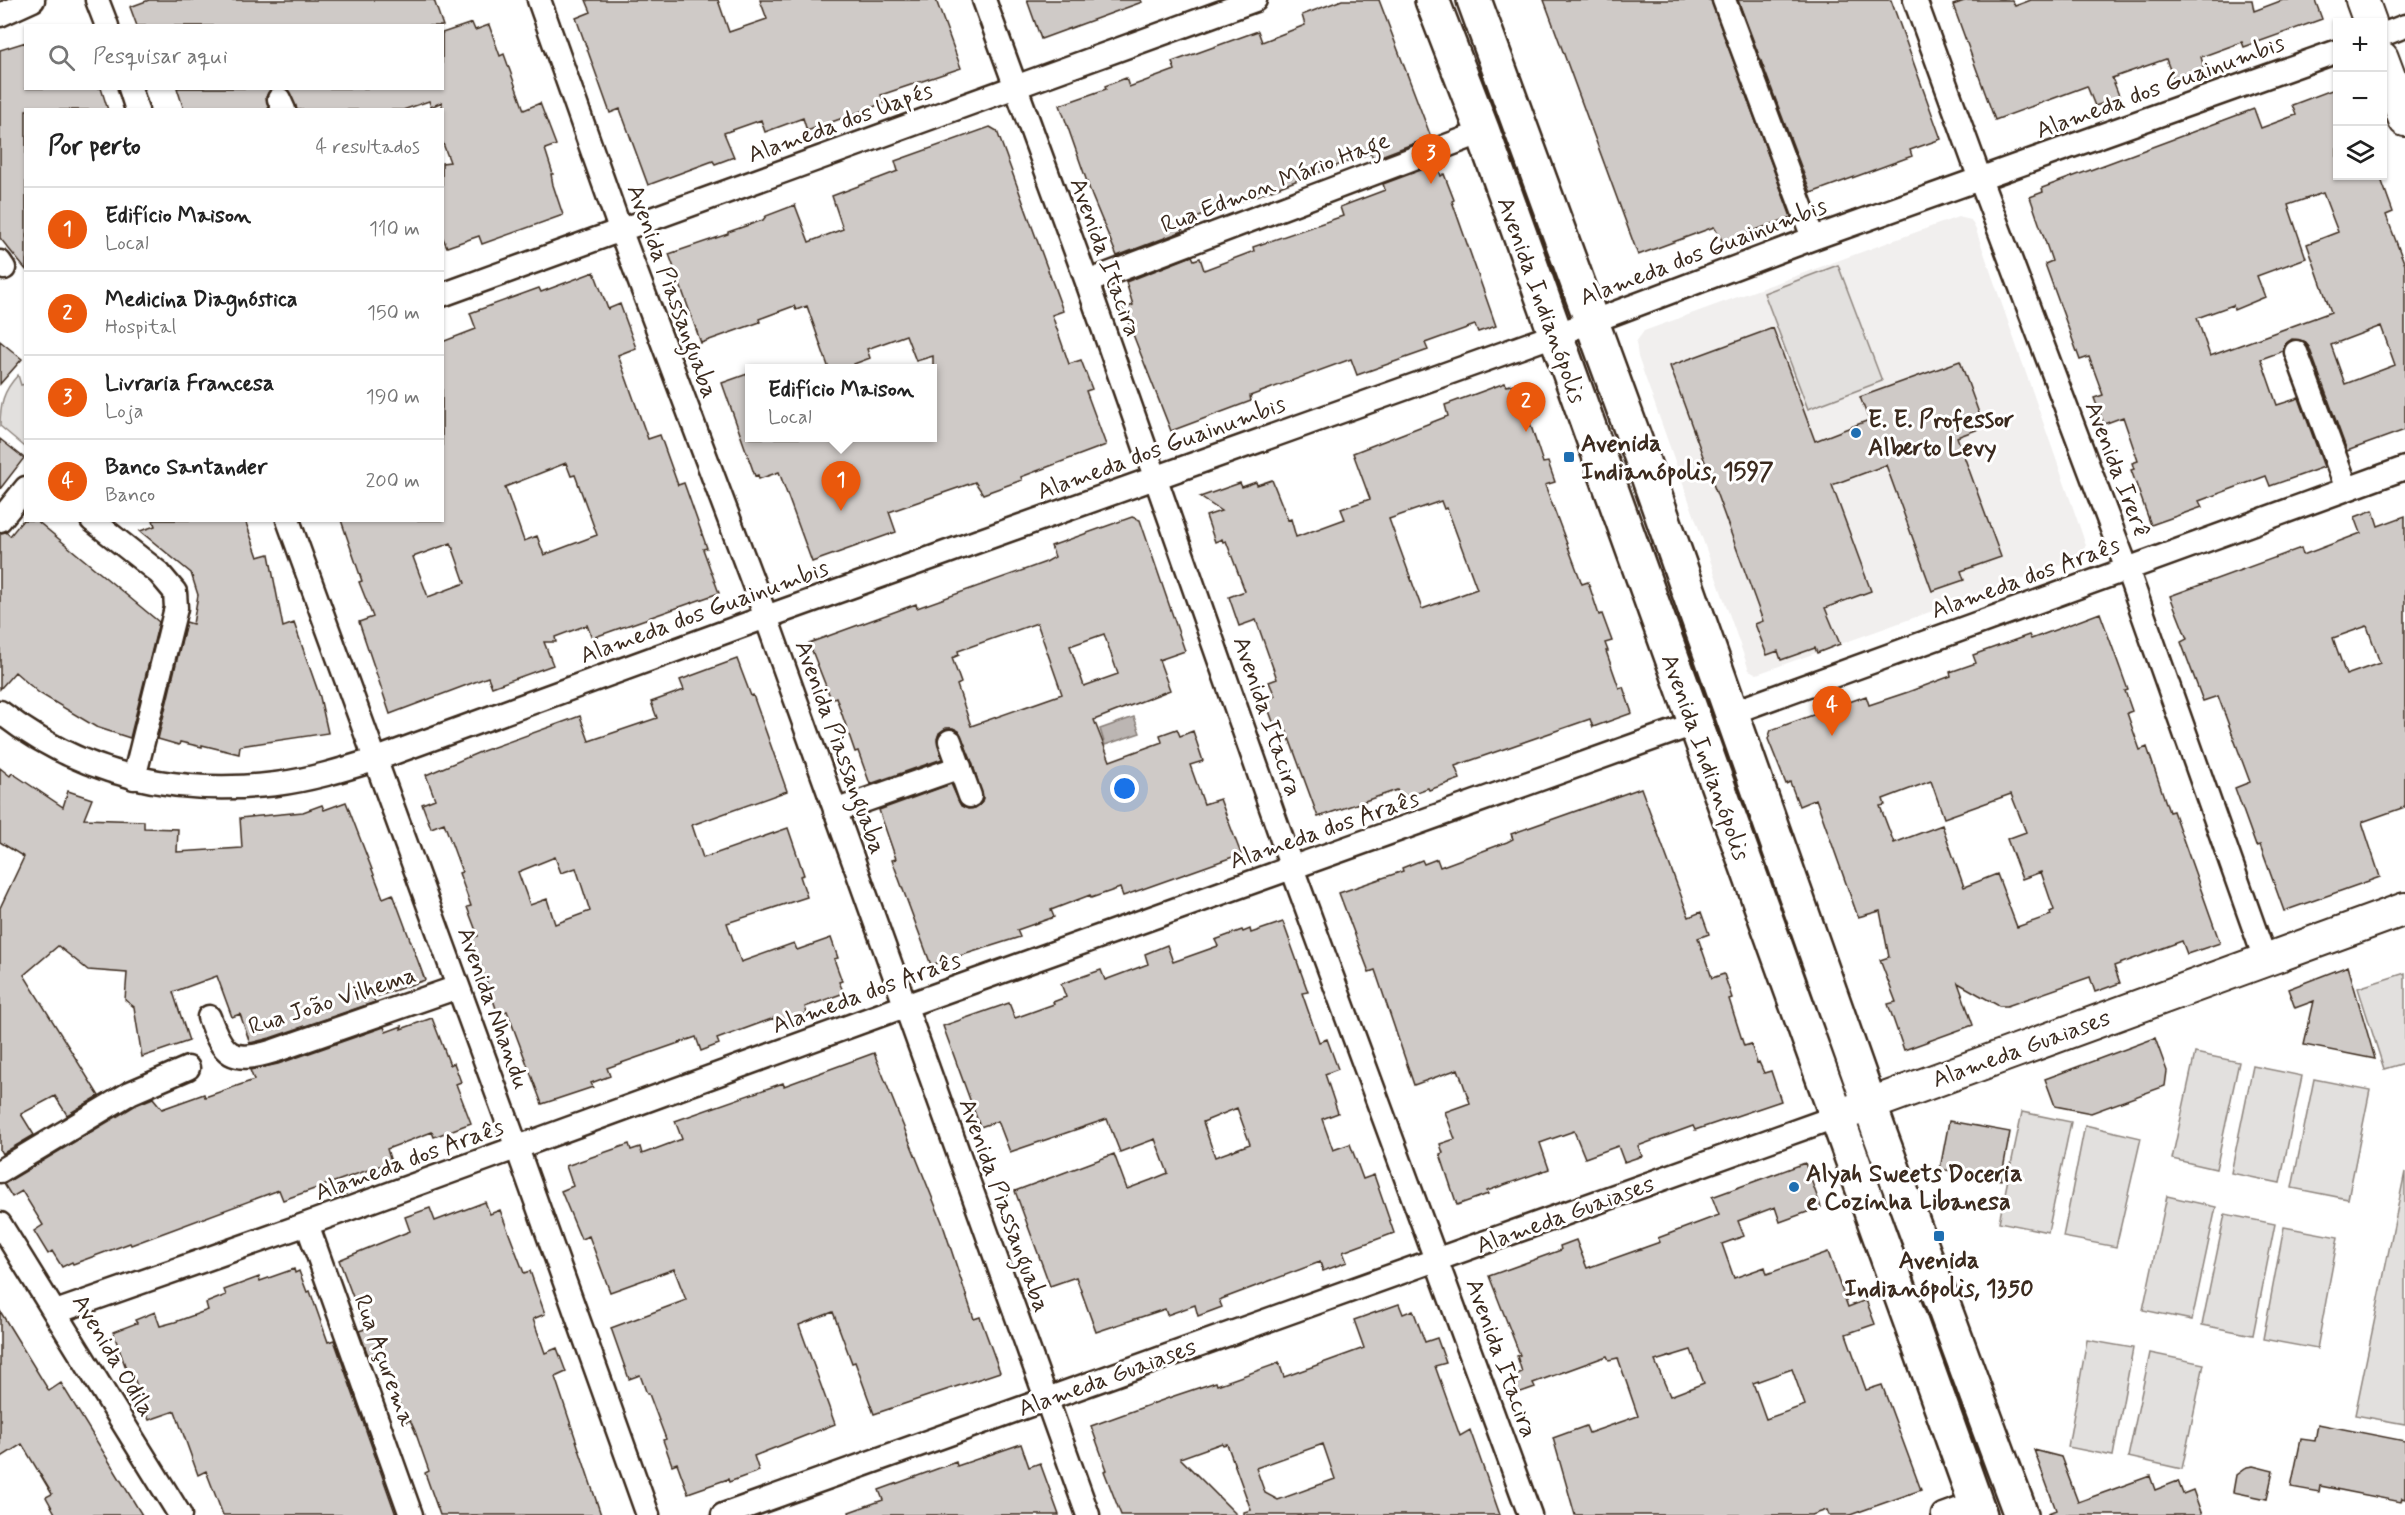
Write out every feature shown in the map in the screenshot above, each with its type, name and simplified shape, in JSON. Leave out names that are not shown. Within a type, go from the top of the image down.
[{"type":"main road","name":"Avenida Indianópolis","points":[[1432,0],[1483,132],[1978,1509]]},
{"type":"main road","name":"Avenida Indianópolis","points":[[1474,0],[1642,459],[1870,1104],[2021,1515]]},
{"type":"street","points":[[0,15],[33,0]]},
{"type":"street","points":[[97,0],[106,24]]},
{"type":"street","name":"Avenida Piassanguaba","points":[[539,0],[621,232],[766,617],[1088,1515]]},
{"type":"street","name":"Avenida Itacira","points":[[984,0],[1087,282],[1292,868],[1438,1259],[1530,1515]]},
{"type":"street","name":"Alameda dos Uapés","points":[[444,294],[1256,0]]},
{"type":"street","points":[[1724,0],[1813,238]]},
{"type":"street","name":"Avenida Irerê","points":[[1916,0],[1980,179],[2127,568],[2265,959]]},
{"type":"street","points":[[2362,0],[2369,18]]},
{"type":"street","points":[[2387,33],[2405,26]]},
{"type":"street","name":"Alameda dos Guainumbis","points":[[0,712],[57,750],[92,766],[134,778],[221,788],[277,784],[336,772],[1591,322],[1813,238],[2333,52]]},
{"type":"street","points":[[2387,71],[2405,120]]},
{"type":"street","points":[[131,90],[136,108]]},
{"type":"street","name":"Rua Edmon Mário Hage","points":[[1087,282],[1483,132]]},
{"type":"street","points":[[2296,352],[2347,489]]},
{"type":"street","name":"Alameda dos Araês","points":[[1731,713],[2405,468]]},
{"type":"street","points":[[0,520],[24,490]]},
{"type":"street","points":[[95,522],[159,573],[175,592],[176,608],[134,778]]},
{"type":"street","name":"Avenida Nhandu","points":[[289,522],[648,1515]]},
{"type":"street","name":"Alameda dos Araês","points":[[56,1312],[307,1224],[905,1006],[1694,724]]},
{"type":"street","points":[[950,741],[970,796]]},
{"type":"street","points":[[835,811],[960,767]]},
{"type":"street","name":"Alameda Guaiases","points":[[723,1515],[1838,1116],[2405,909]]},
{"type":"street","name":"Rua João Vilhema","points":[[209,1017],[217,1040],[224,1050],[238,1056],[253,1056],[274,1051],[458,987]]},
{"type":"street","points":[[0,1171],[130,1093],[188,1068]]},
{"type":"street","name":"Avenida Odila","points":[[0,1224],[180,1515]]},
{"type":"street","name":"Rua Açurema","points":[[307,1224],[411,1515]]},
{"type":"street","points":[[1943,1515],[1978,1509]]},
{"type":"shaded area","name":"E. E. Professor Alberto Levy","points":[[1958,217],[1971,220],[1976,230],[2086,545],[2080,555],[2072,561],[1757,674],[1749,670],[1638,357],[1636,342],[1644,331]]},
{"type":"shaded area","points":[[1838,265],[1882,381],[1808,409],[1764,293]]},
{"type":"shaded area","points":[[18,375],[21,385],[24,384],[24,446],[0,426],[3,398]]},
{"type":"shaded area","points":[[1134,717],[1140,733],[1105,745],[1100,729]]},
{"type":"shaded area","points":[[2405,973],[2405,1063],[2384,1069],[2358,988]]},
{"type":"shaded area","points":[[2195,1053],[2239,1062],[2216,1169],[2172,1159]]},
{"type":"shaded area","points":[[2253,1066],[2302,1076],[2280,1183],[2231,1173]]},
{"type":"shaded area","points":[[2314,1079],[2370,1090],[2348,1199],[2292,1188]]},
{"type":"shaded area","points":[[2022,1112],[2071,1122],[2048,1232],[1999,1222]]},
{"type":"shaded area","points":[[2085,1125],[2141,1138],[2116,1247],[2063,1237]]},
{"type":"shaded area","points":[[2405,1172],[2405,1424],[2355,1415]]},
{"type":"shaded area","points":[[2167,1196],[2216,1207],[2192,1320],[2143,1310]]},
{"type":"shaded area","points":[[2225,1214],[2275,1224],[2253,1335],[2202,1325]]},
{"type":"shaded area","points":[[2284,1227],[2338,1237],[2317,1349],[2263,1339]]},
{"type":"shaded area","points":[[2087,1340],[2133,1348],[2113,1456],[2068,1447]]},
{"type":"shaded area","points":[[2150,1353],[2204,1364],[2182,1469],[2128,1457]]},
{"type":"building","points":[[149,0],[434,0],[442,24],[136,24],[130,7]]},
{"type":"building","points":[[586,0],[718,0],[729,32],[767,19],[760,0],[936,0],[961,68],[881,95],[884,103],[807,131],[803,118],[765,132],[761,120],[724,133],[734,157],[715,164],[713,161],[648,185],[620,109],[610,113],[576,18],[591,12]]},
{"type":"building","points":[[1027,0],[1141,0],[1142,2],[1041,39]]},
{"type":"building","points":[[1342,0],[1379,0],[1431,137],[1373,159],[1371,153],[1180,224],[1183,231],[1117,256],[1092,196],[1060,105],[1106,89],[1105,86],[1126,78],[1129,87],[1175,70],[1172,62],[1258,31],[1262,42],[1305,25],[1302,15]]},
{"type":"building","points":[[1544,0],[1711,0],[1791,217],[1723,242],[1714,227],[1638,255]]},
{"type":"building","points":[[1738,0],[1891,0],[1941,139],[1910,150],[1912,156],[1811,193]]},
{"type":"building","points":[[1967,0],[2012,0],[2015,6],[2031,0],[2252,0],[2254,11],[2283,0],[2315,0],[2322,19],[2244,47],[2242,42],[2201,57],[2204,67],[2173,78],[2166,59],[2112,78],[2120,98],[2095,106],[2087,86],[1995,120],[1953,5]]},
{"type":"building","points":[[472,23],[475,30],[489,25],[500,56],[504,54],[524,110],[540,103],[556,145],[545,149],[563,215],[482,244],[479,236],[447,247],[444,240],[444,163],[450,162],[444,146],[442,102],[431,107],[429,101],[409,108],[296,108],[288,90],[444,90],[444,32]]},
{"type":"building","points":[[24,43],[24,90],[102,90],[107,108],[24,108],[24,268],[0,238],[0,50]]},
{"type":"building","points":[[178,90],[270,90],[266,97],[269,108],[183,108]]},
{"type":"building","points":[[2333,90],[2333,180],[2381,180],[2393,212],[2386,215],[2405,265],[2405,430],[2347,451],[2309,347],[2304,341],[2292,339],[2285,344],[2283,351],[2261,359],[2277,405],[2299,398],[2324,467],[2270,486],[2266,476],[2199,501],[2202,507],[2151,525],[2131,470],[2134,469],[2132,463],[2138,461],[2123,417],[2104,424],[2094,398],[2103,395],[2089,357],[2080,360],[2045,264],[2052,261],[2030,197],[2043,192],[2042,188],[2254,109],[2261,128],[2296,115],[2292,105]],"holes":[[[2323,193],[2338,232],[2307,244],[2331,312],[2210,356],[2197,318],[2233,305],[2234,310],[2265,297],[2257,276],[2306,258],[2288,205]],[[2381,326],[2395,365],[2345,384],[2331,345]]]},
{"type":"building","points":[[990,127],[997,131],[1063,311],[1052,315],[1069,364],[1081,360],[1092,389],[1086,391],[1106,445],[983,494],[975,482],[889,512],[896,532],[812,562],[779,472],[759,479],[758,475],[755,476],[722,383],[745,375],[745,442],[937,442],[937,364],[933,364],[933,356],[916,361],[906,335],[867,349],[870,358],[854,364],[827,364],[807,306],[796,310],[794,306],[759,319],[760,322],[701,343],[669,254],[728,234],[728,232],[763,220],[766,216],[795,205],[809,242],[843,229],[832,196],[898,171],[895,161]]},
{"type":"building","points":[[1437,164],[1441,176],[1444,174],[1454,200],[1452,201],[1496,326],[1478,332],[1475,325],[1425,343],[1428,350],[1357,375],[1351,359],[1250,396],[1251,401],[1171,431],[1123,309],[1133,305],[1126,282],[1192,256],[1194,260],[1200,258],[1204,270],[1254,251],[1253,247],[1343,216],[1340,207],[1385,190],[1383,184]]},
{"type":"building","points":[[594,272],[608,309],[620,304],[636,348],[618,355],[648,439],[660,435],[678,485],[684,483],[707,548],[703,549],[719,593],[592,638],[587,625],[555,637],[556,642],[544,642],[553,665],[492,687],[488,677],[390,714],[359,622],[373,617],[359,582],[362,581],[342,522],[444,522],[444,341],[476,329],[470,313],[539,288],[541,292]],"holes":[[[566,463],[571,476],[575,475],[597,535],[544,555],[537,536],[524,541],[505,487]],[[451,543],[465,583],[428,597],[413,557]]]},
{"type":"building","points":[[1773,328],[1815,441],[1869,420],[1860,397],[1960,361],[1984,427],[1957,437],[2001,557],[1961,571],[1964,580],[1932,591],[1886,465],[1832,485],[1871,591],[1825,608],[1840,644],[1817,653],[1815,648],[1781,660],[1778,651],[1767,655],[1755,624],[1763,621],[1670,366]]},
{"type":"building","points":[[0,341],[22,359],[0,384]]},
{"type":"building","points":[[1505,383],[1507,386],[1517,383],[1543,463],[1548,462],[1555,482],[1545,485],[1582,584],[1588,582],[1599,615],[1602,614],[1612,641],[1605,643],[1608,651],[1606,651],[1619,688],[1623,687],[1632,713],[1593,727],[1590,719],[1455,766],[1460,779],[1429,790],[1428,788],[1400,798],[1397,790],[1318,817],[1285,727],[1276,730],[1265,700],[1275,696],[1269,682],[1277,679],[1256,620],[1239,626],[1229,597],[1245,591],[1226,541],[1223,542],[1222,539],[1215,542],[1206,516],[1221,511],[1200,497],[1240,483],[1242,487],[1272,480],[1288,520],[1291,519],[1296,537],[1345,519],[1341,509],[1370,499],[1353,453],[1448,416],[1445,405]],"holes":[[[1441,501],[1444,509],[1447,508],[1477,589],[1422,609],[1389,519]]]},
{"type":"building","points":[[0,439],[24,458],[0,489]]},
{"type":"building","points":[[2373,510],[2378,526],[2405,516],[2405,807],[2362,822],[2380,877],[2284,911],[2260,845],[2256,846],[2235,788],[2250,782],[2218,696],[2203,701],[2181,642],[2187,639],[2170,596],[2301,548],[2303,555],[2361,533],[2355,517]],"holes":[[[2367,626],[2380,663],[2346,675],[2333,638]]]},
{"type":"building","points":[[1132,517],[1140,520],[1185,651],[1159,660],[1170,690],[1094,720],[1110,761],[1162,742],[1160,735],[1177,729],[1180,736],[1193,731],[1203,761],[1190,765],[1204,804],[1220,799],[1241,854],[1123,896],[1120,888],[1091,898],[1090,895],[1051,910],[1054,917],[1017,930],[1020,937],[931,965],[892,860],[896,859],[879,810],[951,784],[961,806],[968,809],[975,808],[981,804],[983,798],[972,762],[959,731],[946,728],[939,733],[937,739],[942,759],[870,784],[858,751],[855,752],[836,697],[831,699],[809,643],[916,604],[917,608],[1046,562],[1055,557],[1051,546]],"holes":[[[1037,623],[1062,694],[971,726],[957,685],[961,683],[952,658],[959,655],[958,651]],[[1104,634],[1118,674],[1084,686],[1070,646]]]},
{"type":"building","points":[[23,520],[24,522],[38,522],[159,622],[130,738],[96,727],[39,693],[15,672],[0,689],[0,533],[6,532],[10,536]]},
{"type":"building","points":[[154,522],[246,522],[258,557],[269,554],[283,627],[294,623],[320,697],[328,733],[240,746],[239,754],[202,745],[202,747],[180,742],[179,745],[158,739],[186,622],[193,624],[198,595],[191,573],[140,531],[155,526]]},
{"type":"building","points":[[2100,613],[2128,690],[2125,691],[2132,711],[2127,713],[2140,750],[2147,747],[2169,812],[2173,811],[2220,943],[2187,954],[2182,941],[2114,966],[2120,983],[2095,992],[2090,977],[2007,1006],[1999,1006],[1958,983],[1973,1025],[1904,1050],[1888,1004],[1896,1002],[1880,960],[1889,957],[1880,911],[1858,917],[1816,799],[1799,806],[1790,782],[1786,784],[1768,739],[1771,730],[1866,696],[1869,705],[1908,692],[1951,676],[1950,672],[1976,663],[1973,655],[2029,635],[2031,639]],"holes":[[[1931,781],[1944,818],[2011,794],[2026,832],[2007,839],[2022,879],[2041,872],[2054,910],[2050,912],[2051,915],[2017,927],[1997,874],[1964,887],[1942,825],[1894,843],[1880,806],[1885,805],[1883,799]]]},
{"type":"building","points":[[737,659],[751,696],[753,695],[787,791],[692,825],[703,858],[788,828],[804,875],[800,876],[807,897],[727,923],[741,962],[794,943],[797,950],[831,938],[838,958],[834,959],[842,981],[839,982],[844,993],[805,1007],[807,1013],[776,1024],[774,1018],[717,1039],[719,1044],[701,1051],[696,1037],[607,1068],[610,1076],[591,1083],[593,1087],[542,1104],[507,1011],[498,1014],[471,938],[478,936],[467,907],[471,906],[459,873],[462,872],[444,823],[431,828],[422,804],[435,799],[426,775],[480,752],[580,716],[589,741],[657,718],[651,702],[684,690],[680,680]],"holes":[[[555,857],[561,873],[576,868],[590,911],[555,924],[547,899],[530,905],[518,872]]]},
{"type":"building","points":[[0,768],[10,776],[12,773],[63,807],[68,791],[92,799],[84,819],[144,821],[144,828],[178,829],[177,852],[242,848],[240,818],[303,812],[322,805],[324,810],[346,802],[383,898],[393,894],[425,980],[373,998],[375,1002],[250,1043],[240,1014],[232,1017],[217,976],[173,992],[189,1041],[142,1057],[134,1007],[125,1000],[127,973],[88,970],[58,946],[24,975],[99,1096],[67,1115],[55,1096],[21,1114],[34,1135],[2,1154],[0,1150],[0,908],[24,857],[0,842]]},
{"type":"building","points":[[1641,788],[1689,917],[1701,912],[1709,934],[1698,938],[1712,978],[1724,974],[1732,998],[1729,999],[1744,1046],[1751,1044],[1757,1063],[1759,1062],[1764,1073],[1771,1071],[1781,1101],[1695,1130],[1693,1126],[1638,1146],[1642,1156],[1624,1162],[1618,1146],[1585,1158],[1574,1131],[1540,1143],[1549,1169],[1487,1191],[1488,1194],[1457,1205],[1440,1154],[1443,1153],[1440,1144],[1455,1139],[1445,1112],[1470,1103],[1458,1069],[1414,1085],[1375,970],[1369,972],[1339,893],[1403,871],[1402,868],[1422,860],[1424,864],[1437,859],[1440,867],[1507,842],[1513,839],[1511,834]]},
{"type":"building","points":[[1283,922],[1308,992],[1302,993],[1319,1042],[1327,1039],[1338,1069],[1325,1074],[1338,1113],[1322,1119],[1333,1150],[1350,1144],[1363,1179],[1374,1175],[1394,1233],[1343,1252],[1347,1262],[1323,1271],[1320,1262],[1219,1300],[1222,1307],[1198,1316],[1195,1305],[1167,1315],[1165,1309],[1096,1332],[1076,1277],[1050,1286],[1015,1191],[1114,1154],[1127,1189],[1168,1173],[1155,1139],[1120,1152],[1107,1119],[1010,1152],[998,1121],[980,1127],[943,1026],[1009,1003],[1015,1018],[1054,1004],[1053,1002],[1066,997],[1061,984],[1101,970],[1105,980],[1148,964],[1145,954],[1167,945],[1173,962],[1218,946],[1215,940],[1242,930],[1243,932],[1250,929],[1251,933]],"holes":[[[1237,1108],[1250,1144],[1215,1157],[1203,1122]]]},
{"type":"building","points":[[2348,966],[2375,1059],[2304,1045],[2314,1001],[2295,1008],[2288,989]]},
{"type":"building","points":[[432,1018],[450,1065],[454,1063],[461,1082],[456,1084],[471,1123],[434,1137],[432,1132],[387,1149],[391,1162],[283,1200],[279,1190],[131,1245],[130,1243],[62,1267],[52,1251],[48,1254],[34,1231],[43,1225],[22,1191],[12,1197],[4,1184],[136,1105],[153,1098],[162,1109],[204,1094],[205,1097],[254,1080],[250,1070],[278,1064],[384,1027],[386,1032]]},
{"type":"building","points":[[2155,1038],[2167,1071],[2165,1086],[2091,1113],[2055,1106],[2045,1079]]},
{"type":"building","points":[[874,1053],[942,1222],[974,1319],[980,1317],[1000,1372],[874,1414],[833,1312],[799,1325],[835,1424],[754,1456],[759,1471],[688,1493],[677,1463],[672,1465],[663,1440],[666,1439],[649,1394],[647,1394],[640,1375],[629,1379],[611,1328],[686,1300],[674,1269],[610,1292],[589,1236],[581,1239],[561,1191],[573,1186],[566,1166],[629,1144],[631,1150],[640,1147],[642,1154],[682,1139],[675,1121],[783,1083],[784,1086]]},
{"type":"building","points":[[1949,1121],[2010,1132],[2001,1180],[1940,1169]]},
{"type":"building","points":[[1805,1163],[1821,1207],[1780,1222],[1775,1207],[1738,1221],[1744,1236],[1722,1244],[1734,1278],[1765,1267],[1767,1274],[1828,1252],[1848,1307],[1866,1300],[1875,1324],[1846,1334],[1866,1390],[1882,1385],[1921,1490],[1850,1515],[1829,1515],[1827,1510],[1812,1515],[1575,1515],[1553,1438],[1586,1426],[1589,1433],[1638,1416],[1618,1358],[1609,1360],[1607,1356],[1533,1383],[1535,1387],[1518,1393],[1512,1376],[1522,1372],[1517,1356],[1520,1355],[1489,1276],[1561,1250],[1560,1246],[1576,1240],[1587,1268],[1660,1242],[1658,1238],[1719,1215],[1712,1197]],"holes":[[[1691,1350],[1704,1383],[1670,1396],[1655,1361]],[[1792,1369],[1805,1405],[1766,1419],[1753,1383]]]},
{"type":"building","points":[[485,1202],[490,1214],[500,1210],[524,1273],[530,1271],[545,1314],[533,1319],[545,1353],[557,1348],[566,1372],[555,1377],[601,1515],[440,1515],[425,1473],[429,1471],[415,1431],[410,1420],[406,1422],[380,1351],[368,1355],[359,1331],[365,1329],[339,1260],[410,1231],[405,1217],[430,1208],[435,1221]]},
{"type":"building","points":[[294,1269],[295,1273],[299,1271],[307,1292],[310,1291],[328,1342],[334,1340],[396,1515],[223,1515],[206,1471],[198,1475],[175,1411],[149,1420],[132,1372],[128,1374],[113,1332],[137,1323],[135,1320],[155,1312],[160,1326],[175,1322],[208,1310],[206,1303],[226,1295],[224,1290],[259,1277],[260,1281]]},
{"type":"building","points":[[1399,1304],[1403,1314],[1413,1310],[1425,1342],[1437,1338],[1446,1363],[1435,1366],[1460,1436],[1470,1430],[1500,1515],[1244,1515],[1244,1512],[1251,1510],[1227,1444],[1222,1443],[1180,1458],[1237,1515],[1121,1515],[1104,1471],[1107,1470],[1091,1426],[1174,1396],[1216,1382],[1217,1385],[1279,1363],[1284,1377],[1364,1348],[1354,1320]],"holes":[[[1323,1444],[1335,1479],[1278,1500],[1265,1493],[1256,1468]]]},
{"type":"building","points":[[0,1311],[49,1391],[61,1383],[142,1515],[56,1515],[46,1497],[52,1494],[22,1444],[0,1458]]},
{"type":"building","points":[[2318,1424],[2405,1441],[2405,1499],[2402,1498],[2401,1502],[2320,1486],[2319,1492],[2291,1487],[2301,1439],[2315,1441]]},
{"type":"building","points":[[1021,1444],[1029,1467],[1040,1463],[1059,1515],[850,1515],[849,1512],[883,1500],[879,1490],[956,1462],[957,1466]]},
{"type":"building","points":[[2034,1450],[2061,1457],[2078,1502],[2150,1476],[2155,1490],[2178,1481],[2183,1494],[2193,1490],[2202,1515],[2048,1515],[2056,1510]]},
{"type":"building","points":[[2253,1466],[2273,1471],[2267,1499],[2233,1492],[2236,1475],[2247,1467]]},
{"type":"place","name":"Livraria Francesa","points":[[1431,184]]},
{"type":"place","name":"Medicina Diagnóstica","points":[[1526,432]]},
{"type":"place","name":"E. E. Professor Alberto Levy","points":[[1856,433]]},
{"type":"place","name":"Avenida Indianópolis, 1597","points":[[1569,457]]},
{"type":"place","name":"Edifício Maison","points":[[841,511]]},
{"type":"place","name":"Banco Santander","points":[[1832,736]]},
{"type":"place","name":"Alyah Sweets Doceria e Cozinha Libanesa","points":[[1794,1187]]},
{"type":"place","name":"Avenida Indianópolis, 1350","points":[[1939,1236]]}]
